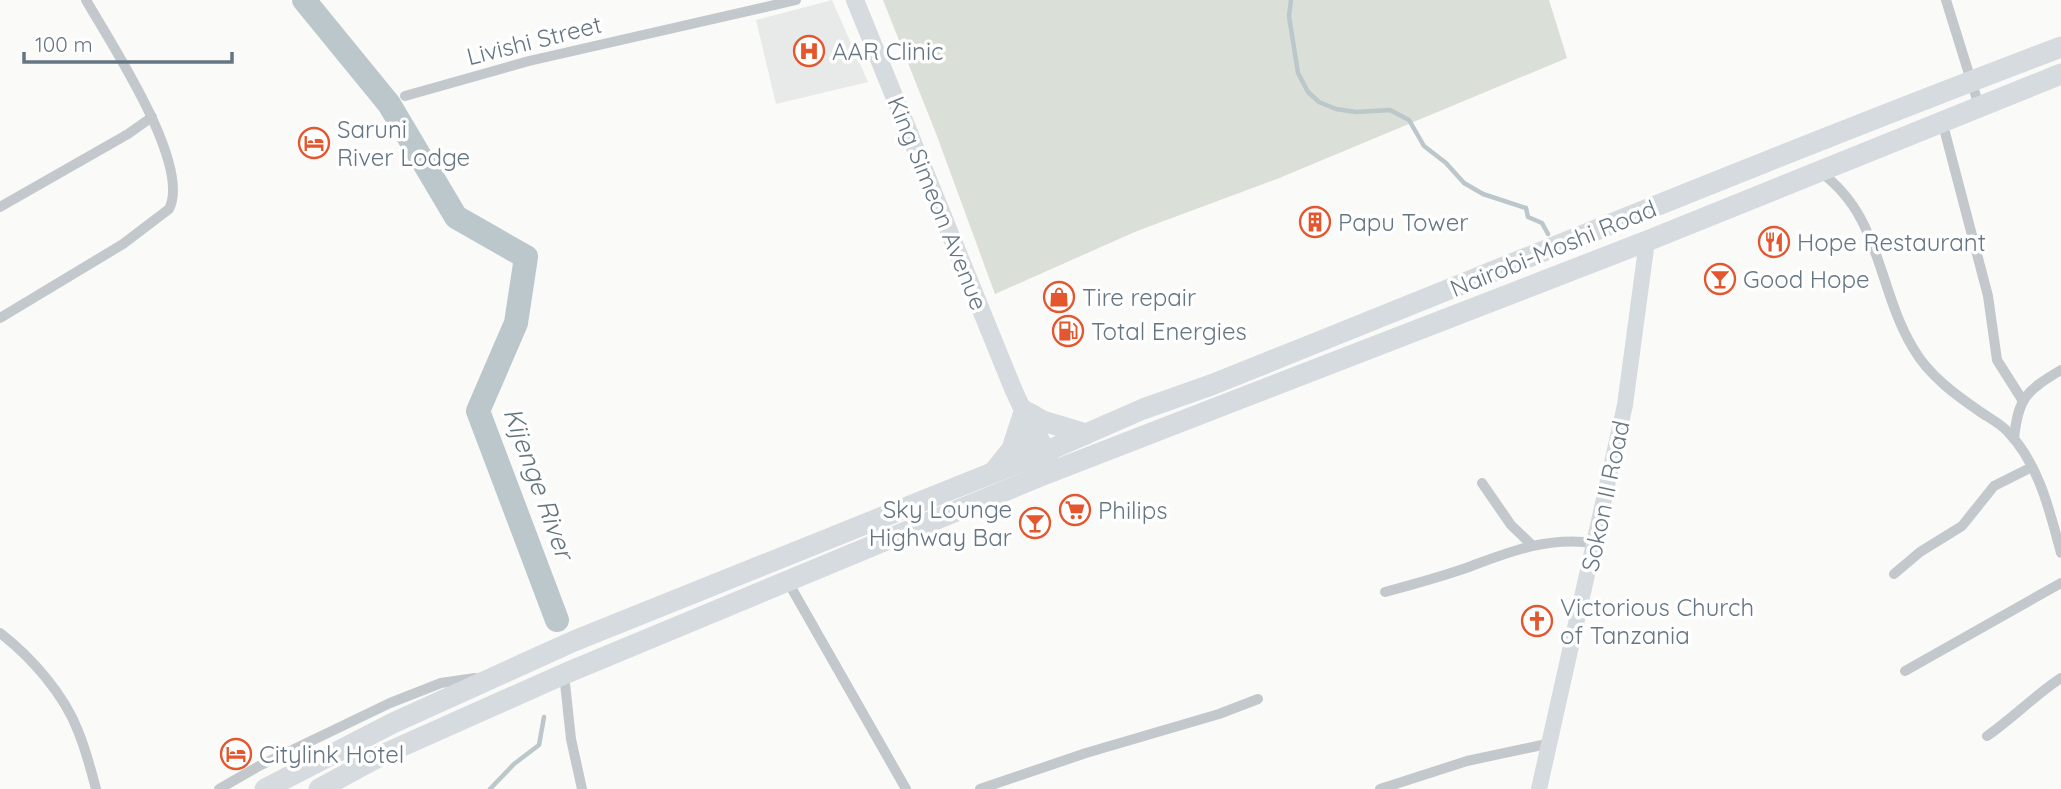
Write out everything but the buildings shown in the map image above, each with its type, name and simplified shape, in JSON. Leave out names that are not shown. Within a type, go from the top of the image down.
[{"type":"highway","name":"Nairobi-Moshi Road","points":[[1042,464],[1086,434],[1143,409],[1212,385],[1805,145],[2061,47]]},
{"type":"highway","name":"Nairobi-Moshi Road","points":[[1042,464],[1647,241],[2061,74]]},
{"type":"highway","points":[[995,471],[1012,449],[1024,413],[1086,434]]},
{"type":"highway","points":[[265,789],[393,723],[574,641],[995,471],[1042,464]]},
{"type":"highway","points":[[319,789],[382,755],[564,674],[972,505],[1042,464]]},
{"type":"highway","points":[[965,483],[972,505]]},
{"type":"main road","name":"King Simeon Avenue","points":[[855,0],[1024,413],[1042,464]]},
{"type":"street","points":[[0,318],[123,244],[169,209],[174,193],[169,157],[152,117],[86,0]]},
{"type":"street","name":"Livishi Street","points":[[405,96],[529,61],[796,0]]},
{"type":"street","points":[[1946,0],[1979,106]]},
{"type":"street","points":[[0,207],[128,134],[152,117]]},
{"type":"street","points":[[1942,121],[1988,296],[1997,360],[2022,401]]},
{"type":"street","points":[[1820,172],[1838,185],[1856,209],[1874,247],[1905,334],[1920,360],[1943,383],[2007,431],[2028,458],[2059,535],[2061,554]]},
{"type":"street","name":"Sokon II Road","points":[[1539,789],[1625,405],[1647,241]]},
{"type":"street","points":[[2014,439],[2017,411],[2022,401],[2032,390],[2061,370]]},
{"type":"street","points":[[1894,574],[1920,552],[1962,526],[1994,486],[2032,467]]},
{"type":"street","points":[[1482,483],[1511,525],[1532,545]]},
{"type":"street","points":[[1385,592],[1532,545],[1551,541],[1594,543]]},
{"type":"street","points":[[788,582],[906,789]]},
{"type":"street","points":[[1905,670],[2061,583]]},
{"type":"street","points":[[0,633],[32,663],[67,709],[78,729],[96,789]]},
{"type":"street","points":[[564,674],[571,739],[582,789]]},
{"type":"street","points":[[219,789],[260,766],[390,703],[441,683],[500,675]]},
{"type":"street","points":[[1987,736],[2061,678]]},
{"type":"street","points":[[980,789],[1086,753],[1219,714],[1258,699]]},
{"type":"street","points":[[1380,789],[1467,761],[1551,743]]},
{"type":"street","points":[[333,789],[382,755]]},
{"type":"shaded area","name":"AAR Clinic","points":[[832,0],[868,82],[776,104],[756,20]]},
{"type":"shaded area","points":[[883,0],[1549,0],[1567,58],[1277,179],[1137,231],[995,294]]},
{"type":"waterway","name":"Kijenge River","points":[[304,0],[389,104],[456,217],[526,257],[516,323],[478,411],[557,620]]},
{"type":"waterway","points":[[1291,0],[1289,16],[1298,73],[1308,92],[1319,102],[1336,109],[1356,112],[1390,110],[1409,120],[1424,146],[1446,163],[1464,183],[1483,194],[1526,208],[1528,217],[1542,223],[1548,234]]},
{"type":"waterway","points":[[490,789],[514,764],[539,745],[544,717]]},
{"type":"place","name":"AAR Clinic","points":[[809,51]]},
{"type":"place","name":"Saruni River Lodge","points":[[314,143]]},
{"type":"place","name":"Papu Tower","points":[[1315,222]]},
{"type":"place","name":"Hope Restaurant","points":[[1774,242]]},
{"type":"place","name":"Good Hope","points":[[1720,279]]},
{"type":"place","name":"Tire repair","points":[[1059,297]]},
{"type":"place","name":"Total Energies","points":[[1068,331]]},
{"type":"place","name":"Philips","points":[[1075,510]]},
{"type":"place","name":"Sky Lounge Highway Bar","points":[[1035,523]]},
{"type":"place","name":"Victorious Church of Tanzania","points":[[1537,621]]},
{"type":"place","name":"Citylink Hotel","points":[[236,754]]}]
